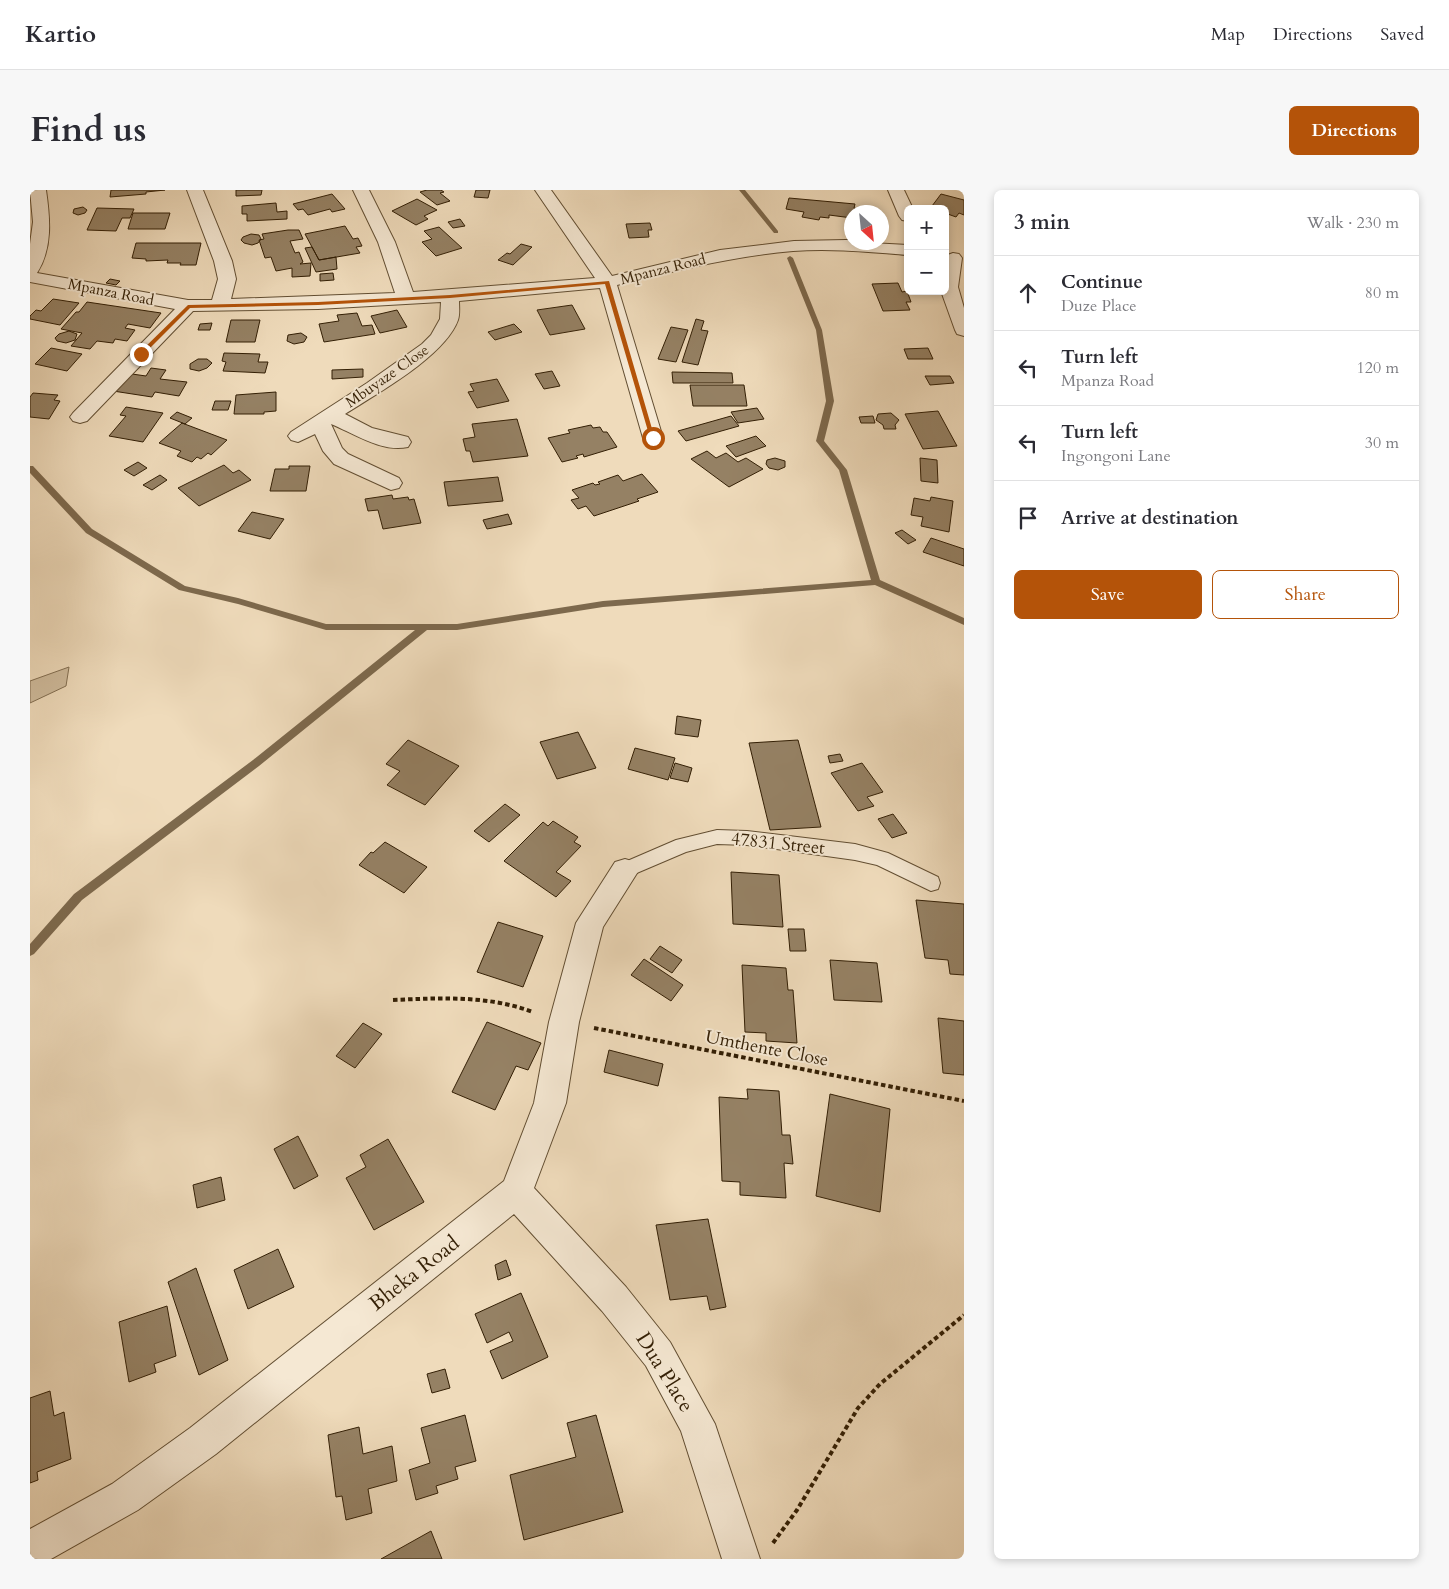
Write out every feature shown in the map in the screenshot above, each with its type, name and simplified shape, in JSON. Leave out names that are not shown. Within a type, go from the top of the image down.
[{"type":"street","points":[[32,278],[43,225],[38,190]]},
{"type":"street","points":[[195,190],[223,261],[226,279],[220,306]]},
{"type":"street","points":[[361,190],[382,229],[406,298]]},
{"type":"street","points":[[543,190],[607,282],[653,438]]},
{"type":"street","points":[[896,190],[904,207]]},
{"type":"street","name":"Mpanza Road","points":[[32,278],[188,306],[220,306],[450,296],[607,282],[720,255],[794,246],[846,245],[904,250]]},
{"type":"street","points":[[954,258],[948,276],[948,290],[964,330]]},
{"type":"street","name":"Mbuyaze Close","points":[[298,436],[374,387],[429,348],[439,338],[449,319],[450,296]]},
{"type":"street","points":[[80,417],[188,306]]},
{"type":"street","points":[[326,418],[375,437],[401,442]]},
{"type":"street","points":[[326,418],[333,451],[341,460],[390,483]]},
{"type":"street","points":[[516,1192],[550,1103],[564,1022],[590,923],[625,870]]},
{"type":"street","name":"Bheka Road","points":[[30,1549],[50,1540],[124,1497],[203,1441],[516,1192]]},
{"type":"street","name":"Dua Place","points":[[516,1192],[614,1298],[658,1354],[697,1424],[741,1559]]},
{"type":"lane","name":"47831 Street","points":[[625,870],[684,846],[716,837],[747,838],[855,852],[881,858],[930,883]]},
{"type":"path","name":"Umthente Close","points":[[394,1000],[465,997],[490,999],[564,1022],[964,1101]]},
{"type":"path","points":[[772,1545],[797,1510],[858,1408],[880,1384],[964,1315]]},
{"type":"shaded area","points":[[69,667],[66,686],[30,703],[30,681]]},
{"type":"building","points":[[111,190],[165,190],[146,192],[146,194],[110,197]]},
{"type":"building","points":[[236,190],[262,190],[261,195],[236,196]]},
{"type":"building","points":[[441,190],[444,192],[440,193],[450,201],[437,205],[420,192]]},
{"type":"building","points":[[476,190],[490,190],[488,198],[474,197]]},
{"type":"building","points":[[332,194],[345,209],[332,212],[330,209],[308,215],[303,209],[298,210],[293,204]]},
{"type":"building","points":[[941,194],[964,200],[964,215],[959,213],[956,217],[949,214],[949,205],[933,205]]},
{"type":"building","points":[[789,198],[855,204],[844,205],[844,217],[829,215],[829,218],[820,217],[819,220],[802,217],[804,212],[786,209]]},
{"type":"building","points":[[417,199],[437,210],[424,216],[428,219],[416,225],[392,211]]},
{"type":"building","points":[[276,203],[277,212],[287,211],[287,219],[247,221],[247,214],[242,214],[242,206]]},
{"type":"building","points":[[83,207],[87,210],[85,213],[78,215],[73,213],[74,209]]},
{"type":"building","points":[[97,208],[134,209],[130,218],[122,218],[116,231],[87,230]]},
{"type":"building","points":[[133,213],[170,213],[165,229],[128,229]]},
{"type":"building","points":[[460,219],[465,226],[453,228],[448,222]]},
{"type":"building","points":[[650,223],[652,230],[648,230],[649,237],[629,238],[626,224]]},
{"type":"building","points":[[345,226],[353,239],[358,238],[362,246],[356,247],[360,253],[319,260],[305,234]]},
{"type":"building","points":[[439,227],[462,248],[436,256],[422,242],[432,239],[424,231]]},
{"type":"building","points":[[299,230],[303,239],[290,241],[295,253],[299,252],[303,262],[300,264],[311,263],[310,276],[292,277],[292,268],[276,271],[271,257],[265,258],[259,240],[264,239],[262,234]]},
{"type":"building","points":[[251,234],[259,235],[261,239],[258,243],[252,245],[241,240],[243,237]]},
{"type":"building","points":[[136,243],[201,243],[196,265],[180,265],[181,263],[167,263],[168,260],[146,261],[146,259],[132,258]]},
{"type":"building","points":[[521,244],[532,247],[513,265],[498,260],[507,253],[510,254]]},
{"type":"building","points":[[312,247],[319,260],[336,257],[337,269],[316,272],[305,248]]},
{"type":"building","points":[[333,273],[334,280],[320,281],[320,274]]},
{"type":"building","points":[[110,279],[120,281],[116,285],[106,283]]},
{"type":"building","points":[[898,283],[902,292],[904,292],[904,295],[908,295],[911,302],[906,302],[910,310],[883,311],[872,284]]},
{"type":"building","points":[[53,299],[79,303],[60,325],[30,319],[30,316],[36,310],[41,311]]},
{"type":"building","points":[[87,302],[161,313],[150,328],[128,324],[125,328],[135,330],[127,341],[115,339],[113,343],[97,341],[90,349],[71,346],[82,333],[61,329]]},
{"type":"building","points":[[572,305],[585,329],[550,335],[537,310]]},
{"type":"building","points":[[397,310],[407,327],[380,333],[371,316]]},
{"type":"building","points":[[357,313],[362,326],[372,325],[375,334],[324,342],[319,324],[339,321],[337,315]]},
{"type":"building","points":[[696,319],[704,321],[701,330],[708,331],[698,365],[682,362]]},
{"type":"building","points":[[231,320],[260,320],[255,342],[226,342]]},
{"type":"building","points":[[212,323],[210,330],[198,330],[200,324]]},
{"type":"building","points":[[514,324],[522,332],[495,340],[488,332]]},
{"type":"building","points":[[671,327],[688,330],[676,362],[658,359]]},
{"type":"building","points":[[69,331],[77,334],[75,340],[66,343],[57,341],[55,338],[59,334]]},
{"type":"building","points":[[301,333],[307,337],[304,342],[294,344],[287,341],[288,335]]},
{"type":"building","points":[[51,348],[82,354],[67,371],[35,364]]},
{"type":"building","points":[[928,348],[933,359],[908,359],[904,349]]},
{"type":"building","points":[[224,353],[260,354],[258,362],[268,362],[265,373],[223,371],[226,362],[222,361]]},
{"type":"building","points":[[198,359],[207,359],[212,363],[207,368],[199,371],[190,369],[190,364]]},
{"type":"building","points":[[151,368],[166,370],[160,379],[187,382],[179,396],[155,392],[152,397],[113,391],[125,373],[146,376]]},
{"type":"building","points":[[363,369],[363,377],[332,379],[332,370]]},
{"type":"building","points":[[552,371],[560,386],[544,389],[535,374]]},
{"type":"building","points":[[672,372],[732,373],[733,383],[673,383]]},
{"type":"building","points":[[925,376],[950,376],[954,383],[930,385]]},
{"type":"building","points":[[497,379],[509,401],[477,408],[468,392],[474,391],[470,384]]},
{"type":"building","points":[[690,385],[744,385],[747,406],[693,406]]},
{"type":"building","points":[[276,392],[276,411],[264,412],[264,414],[234,414],[236,395]]},
{"type":"building","points":[[33,393],[58,395],[54,400],[60,401],[49,419],[30,417],[30,397]]},
{"type":"building","points":[[215,401],[231,401],[228,410],[212,410]]},
{"type":"building","points":[[126,407],[163,413],[143,442],[109,436],[126,416],[120,415]]},
{"type":"building","points":[[757,408],[764,419],[738,423],[731,412]]},
{"type":"building","points":[[938,411],[957,446],[923,449],[905,414]]},
{"type":"building","points":[[177,412],[192,418],[185,424],[170,418]]},
{"type":"building","points":[[891,413],[899,420],[895,425],[896,429],[884,429],[883,425],[876,420],[878,414]]},
{"type":"building","points":[[731,416],[739,426],[686,441],[678,431]]},
{"type":"building","points":[[873,416],[875,423],[861,423],[859,417]]},
{"type":"building","points":[[517,419],[528,456],[473,462],[470,451],[466,451],[463,439],[475,437],[472,424]]},
{"type":"building","points":[[182,423],[227,440],[211,455],[208,453],[201,459],[197,457],[192,462],[177,456],[181,451],[159,443]]},
{"type":"building","points":[[591,425],[593,428],[600,427],[603,432],[607,432],[617,447],[584,457],[583,454],[576,456],[578,458],[562,462],[548,438],[570,433],[568,430]]},
{"type":"building","points":[[756,436],[766,446],[736,457],[726,446]]},
{"type":"building","points":[[707,451],[716,458],[726,453],[738,462],[746,458],[763,469],[729,487],[691,459]]},
{"type":"building","points":[[775,458],[785,461],[785,467],[778,470],[769,468],[766,464],[767,460]]},
{"type":"building","points":[[920,458],[937,460],[938,483],[921,481]]},
{"type":"building","points":[[138,462],[147,468],[134,476],[124,470]]},
{"type":"building","points":[[224,465],[233,473],[239,470],[251,480],[199,506],[178,488]]},
{"type":"building","points":[[289,466],[310,466],[306,491],[270,491],[275,469],[289,469]]},
{"type":"building","points":[[642,474],[658,492],[637,499],[639,501],[594,516],[586,506],[578,509],[571,500],[579,498],[572,490],[593,483],[595,485],[600,484],[598,482],[618,475],[623,481]]},
{"type":"building","points":[[160,475],[167,480],[152,490],[143,485]]},
{"type":"building","points":[[498,477],[503,501],[448,506],[444,482]]},
{"type":"building","points":[[392,495],[393,499],[408,497],[409,500],[414,499],[421,523],[383,529],[378,510],[368,511],[365,499]]},
{"type":"building","points":[[931,497],[953,501],[949,532],[921,526],[923,517],[911,515],[914,498],[930,501]]},
{"type":"building","points":[[252,512],[284,519],[270,539],[238,531]]},
{"type":"building","points":[[508,514],[512,524],[487,529],[483,520]]},
{"type":"building","points":[[902,530],[916,540],[908,544],[895,533]]},
{"type":"building","points":[[931,538],[964,549],[964,566],[923,552]]},
{"type":"building","points":[[677,716],[701,720],[698,737],[675,734]]},
{"type":"building","points":[[578,732],[596,768],[557,779],[540,742]]},
{"type":"building","points":[[408,740],[459,766],[425,805],[387,785],[400,771],[386,764]]},
{"type":"building","points":[[798,740],[821,827],[770,830],[749,743]]},
{"type":"building","points":[[635,748],[675,758],[668,780],[628,769]]},
{"type":"building","points":[[840,754],[843,761],[830,763],[828,756]]},
{"type":"building","points":[[675,763],[692,768],[688,782],[670,778]]},
{"type":"building","points":[[862,763],[883,792],[867,797],[874,806],[858,811],[831,773]]},
{"type":"building","points":[[505,804],[520,815],[489,842],[474,831]]},
{"type":"building","points":[[893,814],[907,833],[892,838],[878,819]]},
{"type":"building","points":[[553,821],[578,837],[574,842],[581,846],[556,872],[571,881],[556,897],[504,861],[543,822],[548,826]]},
{"type":"building","points":[[385,842],[427,867],[404,893],[359,865],[371,852],[373,853]]},
{"type":"building","points":[[731,872],[779,875],[783,927],[733,924]]},
{"type":"building","points":[[916,900],[964,904],[964,975],[950,974],[948,960],[925,958]]},
{"type":"building","points":[[498,922],[543,936],[523,987],[477,972]]},
{"type":"building","points":[[788,929],[804,929],[806,951],[790,951]]},
{"type":"building","points":[[660,946],[682,960],[672,973],[650,959]]},
{"type":"building","points":[[644,959],[683,985],[671,1001],[631,975]]},
{"type":"building","points":[[830,960],[877,963],[882,1002],[834,1000]]},
{"type":"building","points":[[742,965],[786,968],[788,990],[793,990],[797,1043],[766,1041],[766,1033],[745,1032]]},
{"type":"building","points":[[938,1018],[964,1021],[964,1075],[943,1073]]},
{"type":"building","points":[[487,1022],[541,1043],[528,1070],[516,1066],[495,1110],[452,1092]]},
{"type":"building","points":[[363,1023],[382,1034],[355,1068],[336,1056]]},
{"type":"building","points":[[609,1050],[663,1064],[658,1086],[604,1072]]},
{"type":"building","points":[[747,1089],[779,1091],[782,1135],[790,1135],[793,1164],[784,1163],[786,1198],[740,1195],[740,1182],[722,1181],[719,1097],[748,1099]]},
{"type":"building","points":[[830,1094],[890,1109],[880,1212],[816,1196]]},
{"type":"building","points":[[298,1136],[318,1176],[294,1189],[274,1149]]},
{"type":"building","points":[[388,1139],[424,1202],[374,1230],[346,1178],[366,1167],[360,1155]]},
{"type":"building","points":[[221,1177],[225,1200],[197,1208],[193,1185]]},
{"type":"building","points":[[708,1219],[726,1307],[710,1310],[707,1296],[670,1300],[656,1225]]},
{"type":"building","points":[[278,1249],[294,1287],[248,1309],[234,1270]]},
{"type":"building","points":[[506,1260],[511,1275],[498,1280],[495,1265]]},
{"type":"building","points":[[196,1268],[228,1360],[199,1375],[168,1282]]},
{"type":"building","points":[[521,1293],[548,1357],[502,1379],[490,1351],[513,1341],[509,1332],[487,1343],[475,1314]]},
{"type":"building","points":[[167,1306],[176,1356],[154,1364],[156,1372],[129,1382],[119,1322]]},
{"type":"building","points":[[445,1369],[450,1388],[432,1393],[427,1374]]},
{"type":"building","points":[[50,1391],[54,1416],[64,1412],[71,1459],[37,1472],[38,1480],[30,1483],[30,1398]]},
{"type":"building","points":[[465,1415],[476,1461],[455,1467],[458,1479],[436,1486],[438,1493],[416,1500],[409,1470],[430,1463],[421,1428]]},
{"type":"building","points":[[596,1415],[623,1512],[524,1540],[510,1475],[576,1457],[567,1423]]},
{"type":"building","points":[[359,1427],[363,1454],[392,1446],[397,1481],[368,1489],[372,1513],[346,1520],[342,1496],[336,1497],[328,1435]]},
{"type":"building","points":[[431,1531],[442,1559],[381,1559]]},
{"type":"waterway","points":[[742,190],[776,232]]},
{"type":"waterway","points":[[790,258],[819,330],[830,401],[820,441],[843,470],[876,582]]},
{"type":"waterway","points":[[30,468],[89,531],[182,588],[238,601],[326,627],[425,627]]},
{"type":"waterway","points":[[425,627],[457,627],[603,604],[876,582]]},
{"type":"waterway","points":[[876,582],[964,622]]},
{"type":"waterway","points":[[30,951],[78,897],[256,763],[425,627]]},
{"type":"route","points":[[141,354],[188,306],[318,303],[450,296],[607,282],[653,438]]}]
